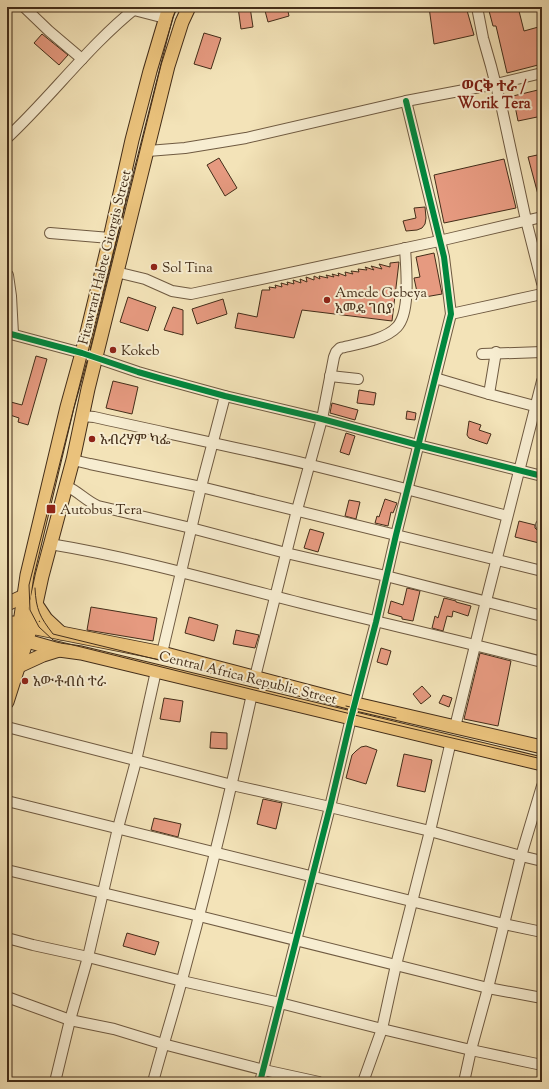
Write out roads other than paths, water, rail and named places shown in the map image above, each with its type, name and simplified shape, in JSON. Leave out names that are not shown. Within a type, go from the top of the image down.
[{"type":"main road","name":"Fitawrari Habte Giorgis Street","points":[[19,624],[36,604],[50,544],[73,460],[95,358],[148,151],[168,66],[182,22],[189,7]]},
{"type":"main road","points":[[7,702],[27,575],[64,418],[82,353],[110,238],[132,140],[167,12]]},
{"type":"main road","points":[[7,604],[24,596]]},
{"type":"main road","points":[[36,604],[46,619],[61,633]]},
{"type":"main road","name":"Central Africa Republic Street","points":[[19,624],[162,653],[356,704],[542,747]]},
{"type":"main road","name":"Central Africa Republic Street","points":[[17,639],[451,741],[542,764]]},
{"type":"main road","points":[[13,668],[59,650]]},
{"type":"street","points":[[24,7],[82,59]]},
{"type":"street","points":[[477,7],[483,38],[496,84],[526,220],[542,283]]},
{"type":"street","points":[[7,138],[132,9],[167,12]]},
{"type":"street","points":[[148,151],[185,148],[246,138],[406,101],[496,84],[542,73]]},
{"type":"street","points":[[260,1082],[351,718],[356,704],[451,314],[444,257],[406,101]]},
{"type":"street","points":[[116,272],[145,279],[172,291],[191,294],[439,241],[542,217]]},
{"type":"street","points":[[50,233],[110,238]]},
{"type":"street","points":[[255,677],[297,510],[322,419],[334,357],[340,348],[386,335],[397,328],[401,323],[407,294],[405,248]]},
{"type":"street","points":[[8,275],[11,296],[10,334],[82,353],[159,378],[225,396],[322,419],[542,476]]},
{"type":"street","points":[[451,314],[542,294]]},
{"type":"street","points":[[489,394],[496,352]]},
{"type":"street","points":[[482,354],[496,352],[542,352]]},
{"type":"street","points":[[330,376],[358,379]]},
{"type":"street","points":[[435,378],[539,407]]},
{"type":"street","points":[[455,727],[507,516],[539,407],[542,381]]},
{"type":"street","points":[[162,653],[201,486],[225,396]]},
{"type":"street","points":[[82,416],[94,417],[212,442],[310,465],[408,489],[507,516]]},
{"type":"street","points":[[73,460],[201,486],[542,571]]},
{"type":"street","points":[[66,486],[98,506],[191,528],[286,553],[386,576],[542,616]]},
{"type":"street","points":[[50,544],[181,572],[376,622],[475,644],[542,662]]},
{"type":"street","points":[[54,1082],[88,957],[118,828],[136,761],[156,671]]},
{"type":"street","points":[[153,1082],[199,916],[232,785],[252,694]]},
{"type":"street","points":[[7,727],[232,785],[330,806],[430,830],[521,856],[542,860]]},
{"type":"street","points":[[363,1082],[382,1029],[396,965],[413,902],[451,741]]},
{"type":"street","points":[[464,1082],[521,856],[542,786]]},
{"type":"street","points":[[7,801],[413,902],[542,932]]},
{"type":"street","points":[[7,870],[296,939],[488,988],[542,998]]},
{"type":"street","points":[[7,938],[182,981],[280,1003],[382,1029],[542,1065]]},
{"type":"street","points":[[7,997],[70,1020],[114,1029],[163,1044],[264,1070],[319,1082]]},
{"type":"tram line","points":[[178,7],[173,17],[167,40],[29,585],[30,610],[39,627],[53,640],[367,718],[542,759]]},
{"type":"tram line","points":[[35,588],[38,608],[45,623],[53,634],[171,663]]},
{"type":"tram line","points":[[346,706],[396,718]]},
{"type":"place","name":"Sol Tina","points":[[154,267]]},
{"type":"place","name":"Amede Gebeya አመዴ ገበያ","points":[[327,300]]},
{"type":"place","name":"Kokeb","points":[[113,350]]},
{"type":"place","name":"አብረሃም ካፌ","points":[[92,439]]},
{"type":"place","name":"Autobus Tera","points":[[51,509]]},
{"type":"place","name":"አውቶብስ ተራ","points":[[25,681]]},
{"type":"district","name":"ወርቅ ተራ / Worik Tera","points":[[494,94]]}]
